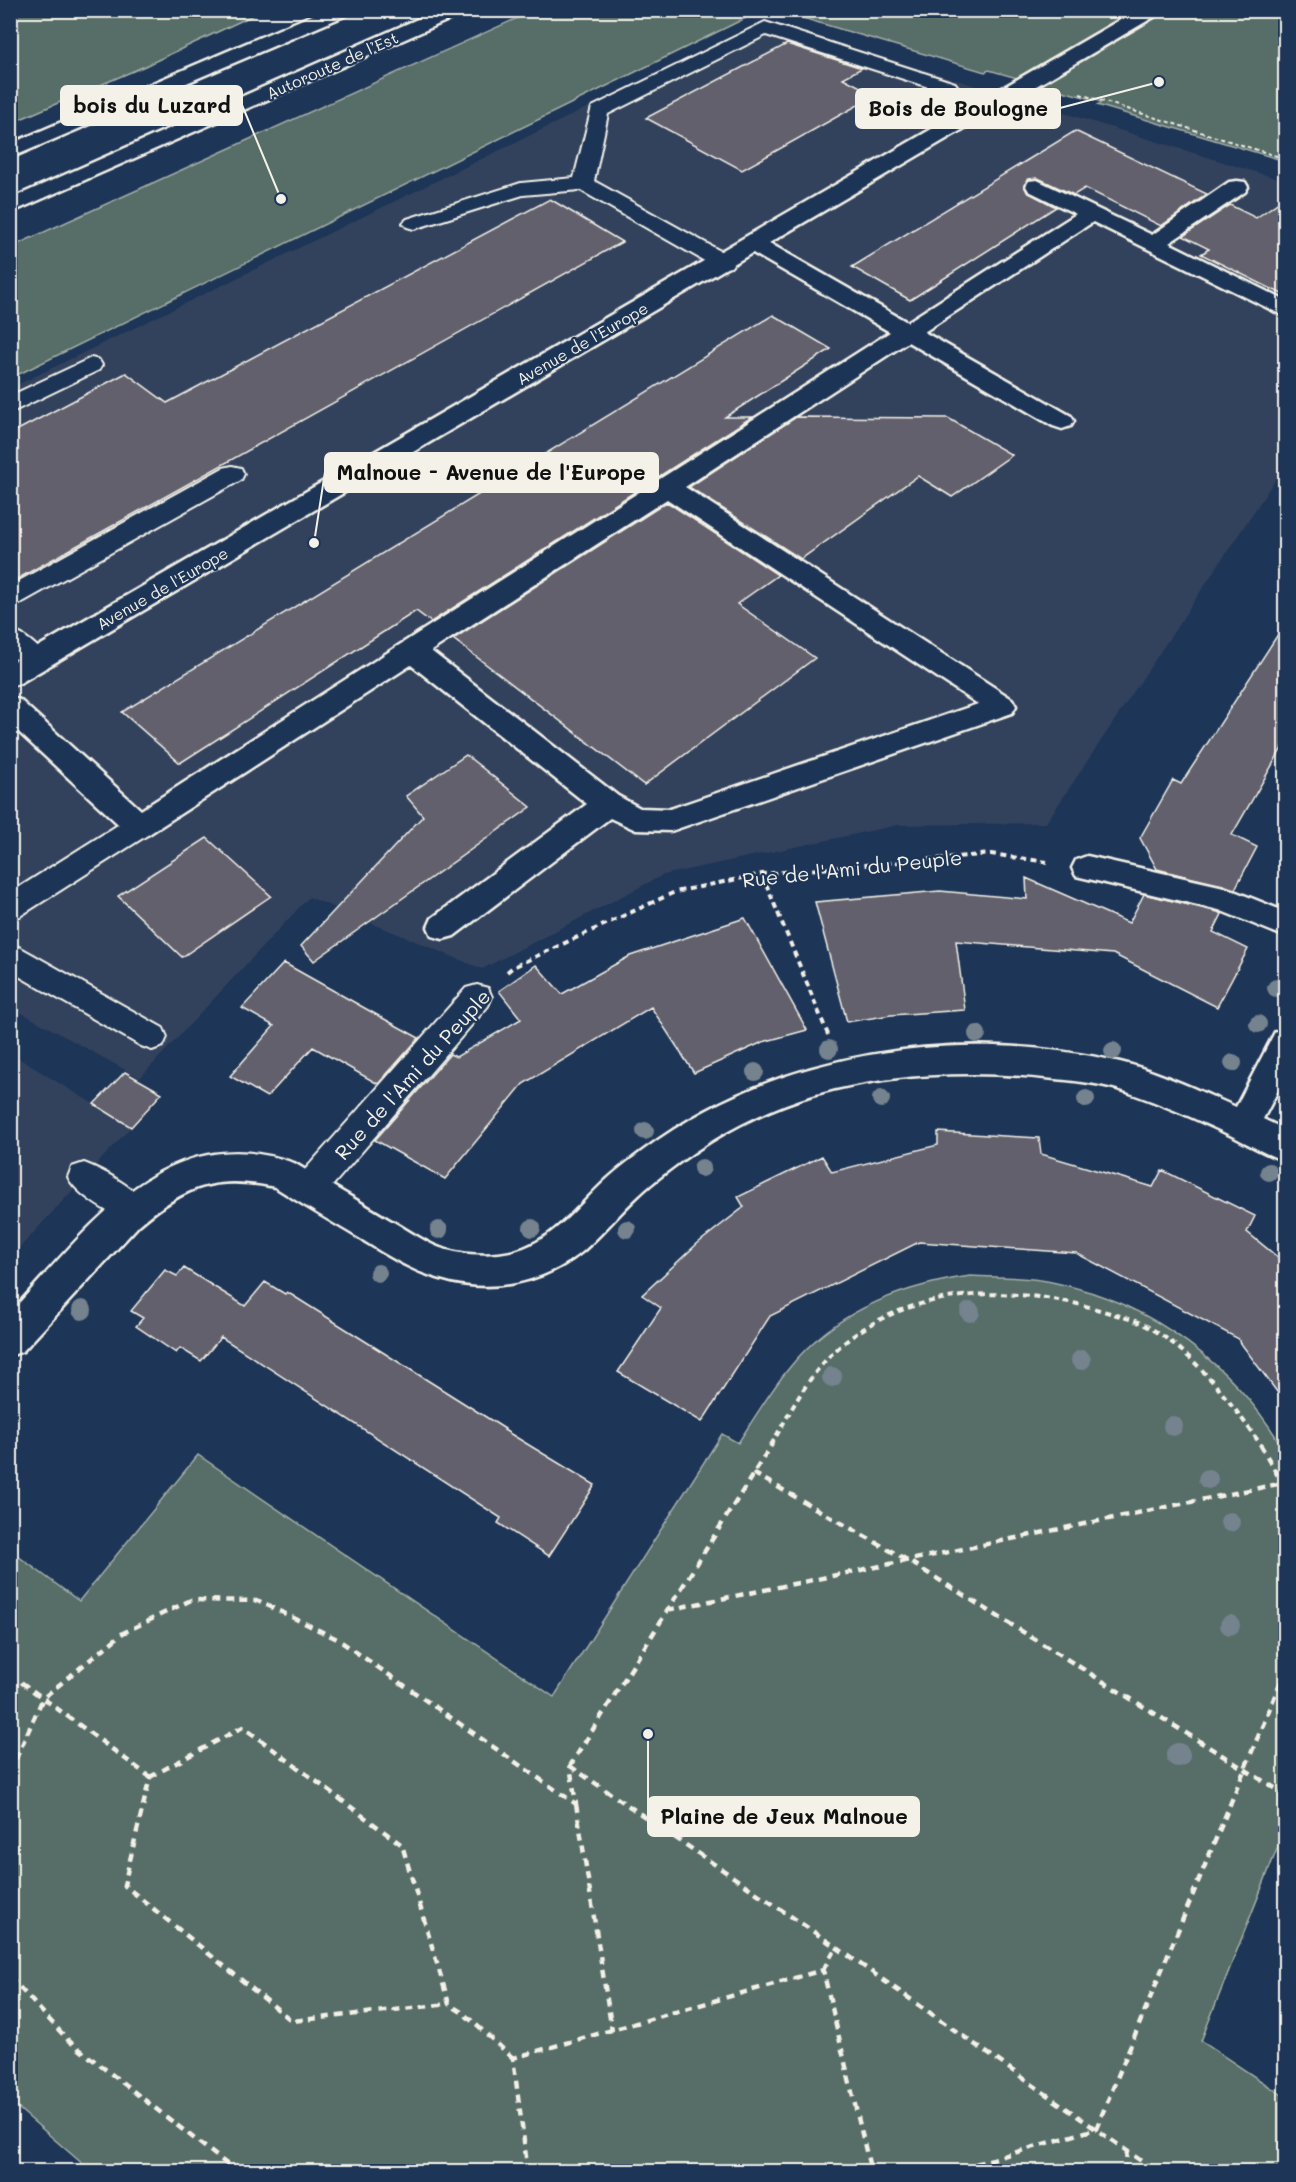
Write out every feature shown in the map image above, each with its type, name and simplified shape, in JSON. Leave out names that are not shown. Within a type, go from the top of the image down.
[{"type":"main road","points":[[10,152],[342,10]]},
{"type":"main road","name":"Autoroute de l’Est","points":[[10,207],[455,10]]},
{"type":"main road","name":"Avenue de l'Europe","points":[[10,676],[1152,10]]},
{"type":"main road","points":[[1037,186],[1286,310]]},
{"type":"main road","points":[[1153,244],[1238,187]]},
{"type":"main road","points":[[10,707],[139,826],[1091,214]]},
{"type":"main road","points":[[754,243],[1062,422]]},
{"type":"main road","points":[[412,651],[608,804],[636,819],[671,820],[1002,706],[668,487]]},
{"type":"main road","points":[[444,927],[608,804]]},
{"type":"main road","points":[[1087,868],[1224,899],[1286,925]]},
{"type":"main road","points":[[1244,1124],[1286,1042]]},
{"type":"main road","points":[[10,1339],[132,1208],[161,1186],[189,1173],[237,1165],[258,1167],[282,1174],[422,1257],[446,1267],[489,1271],[523,1266],[545,1257],[569,1241],[618,1191],[683,1140],[725,1116],[763,1099],[844,1072],[936,1060],[1025,1060],[1122,1077],[1244,1124],[1286,1147]]},
{"type":"lane","points":[[583,183],[599,111],[765,28],[948,87]]},
{"type":"lane","points":[[414,223],[521,189],[583,183],[723,262]]},
{"type":"lane","points":[[10,406],[91,365]]},
{"type":"lane","points":[[10,598],[232,474]]},
{"type":"lane","points":[[10,639],[35,661]]},
{"type":"lane","points":[[10,908],[139,826]]},
{"type":"lane","points":[[10,956],[152,1037]]},
{"type":"lane","name":"Rue de l'Ami du Peuple","points":[[308,1190],[477,997]]},
{"type":"lane","points":[[84,1177],[132,1208]]},
{"type":"path","points":[[1075,92],[1286,159]]},
{"type":"path","name":"Rue de l'Ami du Peuple","points":[[477,997],[513,967],[675,892],[762,874],[991,854],[1087,868]]},
{"type":"path","points":[[762,874],[844,1072]]},
{"type":"path","points":[[612,2031],[570,1766],[819,1368],[832,1353],[868,1328],[900,1312],[960,1294],[992,1292],[1086,1305],[1140,1323],[1178,1349],[1205,1374],[1272,1459],[1286,1490]]},
{"type":"path","points":[[753,1473],[907,1560],[1286,1795]]},
{"type":"path","points":[[667,1610],[1283,1483]]},
{"type":"path","points":[[10,1772],[43,1698],[123,1633],[190,1600],[259,1601],[337,1639],[576,1804]]},
{"type":"path","points":[[1096,2129],[1243,1769],[1286,1670]]},
{"type":"path","points":[[10,1674],[150,1777]]},
{"type":"path","points":[[449,2004],[402,1845],[393,1838],[243,1727],[150,1777],[124,1885],[292,2021],[449,2004],[463,2013],[513,2058],[528,2172]]},
{"type":"path","points":[[570,1766],[837,1947],[1158,2172]]},
{"type":"path","points":[[513,2058],[823,1970],[837,1947]]},
{"type":"path","points":[[823,1970],[872,2172]]},
{"type":"path","points":[[10,1977],[69,2041],[237,2172]]},
{"type":"path","points":[[948,2172],[1096,2129]]},
{"type":"path","points":[[1125,2172],[1127,2150]]},
{"type":"shaded area","points":[[765,21],[1285,181],[1285,465],[1046,823],[898,825],[663,875],[482,969],[309,897],[140,1078],[11,1007],[11,388]]},
{"type":"shaded area","points":[[10,1053],[131,1127],[11,1257],[10,1257]]},
{"type":"green space","points":[[10,11],[262,11],[145,66],[11,123]]},
{"type":"green space","points":[[533,11],[760,11],[11,378],[11,247]]},
{"type":"green space","points":[[779,11],[1285,11],[1285,161],[1097,105],[1102,102],[989,70],[985,72]]},
{"type":"green space","points":[[970,1276],[1024,1278],[1056,1283],[1126,1306],[1158,1323],[1217,1366],[1265,1421],[1285,1452],[1285,1835],[1283,1834],[1201,2041],[1285,2097],[1285,2171],[91,2171],[11,2102],[11,1551],[79,1601],[198,1455],[554,1697],[722,1434],[738,1443],[790,1367],[808,1347],[849,1316],[895,1294],[944,1280]]},
{"type":"building","points":[[787,44],[862,68],[843,78],[876,95],[742,170],[646,118]]},
{"type":"building","points":[[1075,131],[1207,194],[1161,226],[1085,188],[1074,195],[1038,178],[1029,179],[1024,185],[1027,192],[1056,207],[910,300],[852,267]]},
{"type":"building","points":[[1286,197],[1286,296],[1201,254],[1209,249],[1183,236],[1230,205],[1256,218]]},
{"type":"building","points":[[550,199],[622,242],[10,583],[10,434],[126,373],[167,403]]},
{"type":"building","points":[[773,315],[831,349],[725,417],[752,417],[431,622],[416,611],[180,763],[122,712]]},
{"type":"building","points":[[796,417],[948,418],[1012,455],[952,497],[918,476],[801,559],[689,487]]},
{"type":"building","points":[[667,502],[778,575],[737,604],[815,658],[644,785],[453,639]]},
{"type":"building","points":[[1286,622],[1286,741],[1232,835],[1257,847],[1235,889],[1157,869],[1140,838],[1173,780],[1181,784]]},
{"type":"building","points":[[466,755],[531,807],[314,961],[301,946],[423,816],[406,796]]},
{"type":"building","points":[[207,838],[271,896],[182,957],[118,896]]},
{"type":"building","points":[[1026,878],[1129,923],[1144,894],[1218,912],[1222,914],[1213,932],[1248,949],[1217,1007],[1113,954],[956,941],[965,1010],[891,1015],[847,1022],[815,902],[940,891],[1027,899]]},
{"type":"building","points":[[745,918],[807,1030],[763,1042],[694,1073],[651,1007],[523,1084],[445,1179],[375,1140],[450,1054],[456,1057],[521,1019],[499,991],[536,965],[562,994],[630,956]]},
{"type":"building","points":[[284,963],[419,1038],[378,1084],[313,1047],[267,1097],[230,1076],[274,1026],[242,1008]]},
{"type":"building","points":[[125,1072],[162,1093],[131,1127],[94,1104]]},
{"type":"building","points":[[938,1132],[1039,1138],[1041,1154],[1153,1187],[1162,1170],[1255,1216],[1247,1232],[1286,1264],[1286,1404],[1237,1338],[1076,1253],[919,1242],[770,1316],[702,1422],[618,1372],[661,1308],[642,1295],[698,1243],[744,1207],[738,1197],[822,1156],[832,1172],[938,1145]]},
{"type":"building","points":[[184,1268],[245,1306],[265,1282],[285,1294],[287,1292],[595,1485],[549,1556],[498,1523],[501,1518],[221,1337],[201,1361],[180,1348],[176,1353],[136,1326],[143,1318],[131,1311],[165,1270],[177,1276]]},
{"type":"place","name":"Bois de Boulogne","points":[[1159,82]]},
{"type":"place","name":"bois du Luzard","points":[[281,199]]},
{"type":"place","name":"Malnoue - Avenue de l'Europe","points":[[314,543]]},
{"type":"place","name":"Plaine de Jeux Malnoue","points":[[648,1734]]}]
